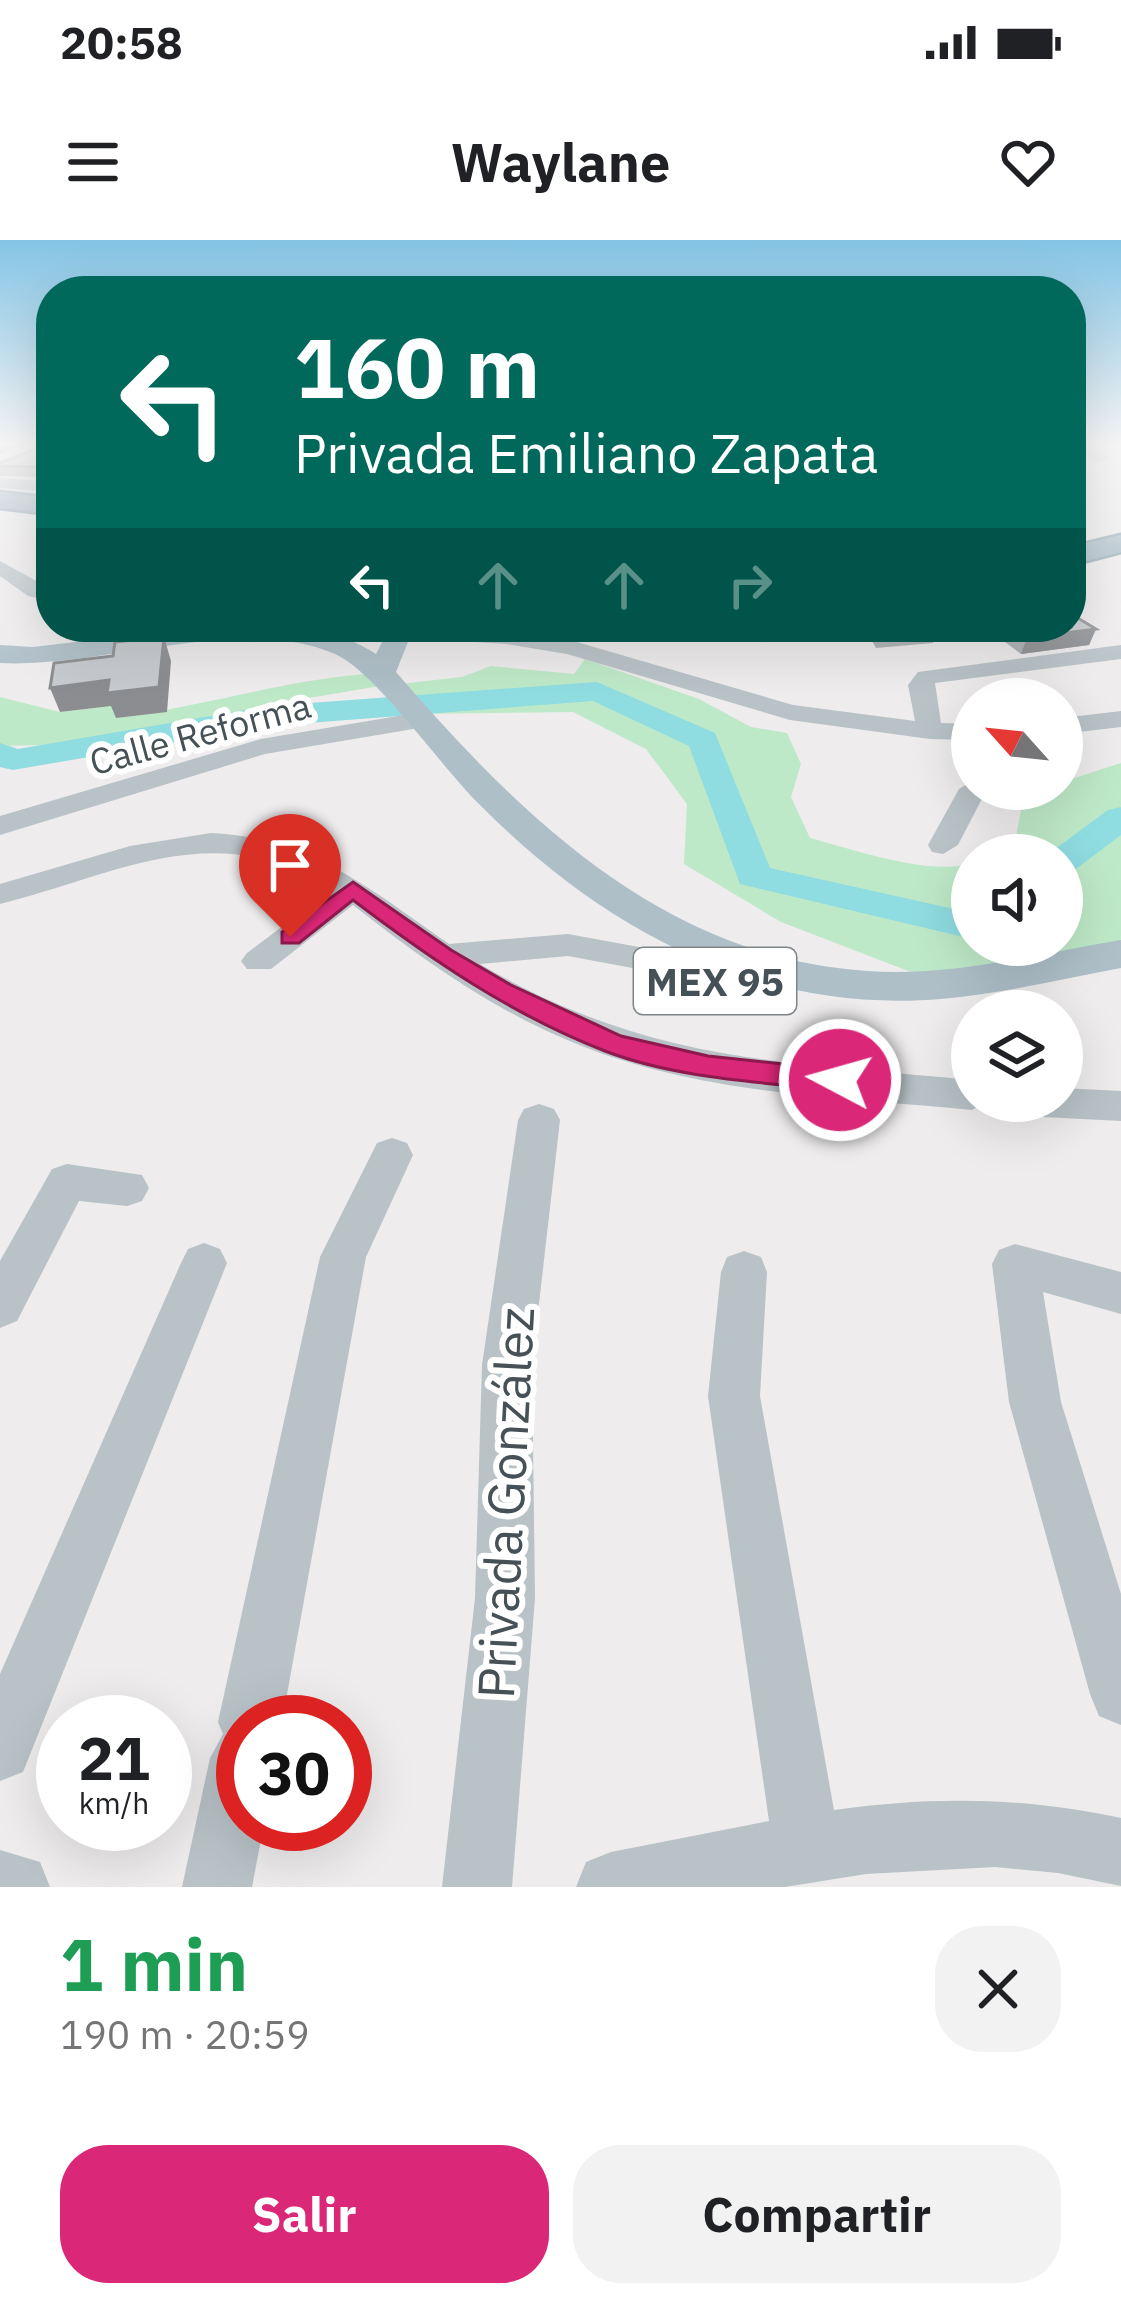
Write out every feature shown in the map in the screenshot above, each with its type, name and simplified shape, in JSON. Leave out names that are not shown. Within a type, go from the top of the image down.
[{"type":"highway","points":[[1086,552],[1121,543]]},
{"type":"highway","points":[[1086,563],[1121,556]]},
{"type":"main road","name":"MEX 95","points":[[0,654],[33,656],[162,642]]},
{"type":"main road","name":"MEX 95","points":[[334,642],[357,652],[500,807],[554,854],[631,914],[715,955],[812,980],[910,985],[1121,955]]},
{"type":"main road","points":[[402,642],[405,703]]},
{"type":"main road","name":"MEX 95","points":[[405,703],[431,766],[528,871],[599,926],[665,962],[761,994],[872,1009],[945,1008],[1121,980]]},
{"type":"street","points":[[2,571],[36,592]]},
{"type":"street","points":[[533,642],[570,647],[777,709],[951,732]]},
{"type":"street","points":[[930,731],[920,685],[927,676],[1121,652]]},
{"type":"street","name":"Calle Reforma","points":[[0,826],[405,703]]},
{"type":"street","points":[[1083,724],[1121,719]]},
{"type":"street","points":[[943,845],[962,810]]},
{"type":"street","points":[[0,894],[161,846],[218,841],[266,848],[327,870],[442,956],[532,1009],[615,1044],[708,1066],[951,1093]]},
{"type":"street","points":[[259,962],[353,889]]},
{"type":"street","points":[[442,956],[568,945],[665,962]]},
{"type":"street","points":[[1083,1104],[1121,1106]]},
{"type":"street","name":"Privada González","points":[[477,1887],[505,1598],[507,1365],[539,1120]]},
{"type":"street","points":[[255,1695],[343,1257],[392,1155]]},
{"type":"street","points":[[0,1306],[67,1182],[127,1189]]},
{"type":"street","points":[[0,1748],[204,1263]]},
{"type":"street","points":[[1121,1293],[1015,1264],[1035,1402],[1121,1694]]},
{"type":"street","points":[[744,1272],[734,1396],[807,1850]]},
{"type":"street","points":[[611,1887],[807,1850],[964,1832],[1092,1844],[1121,1852]]},
{"type":"street","points":[[217,1887],[224,1851]]},
{"type":"street","points":[[0,1885],[15,1887]]},
{"type":"green space","points":[[585,659],[699,699],[751,727],[787,733],[801,764],[791,797],[810,838],[914,864],[951,866],[951,966],[1049,966],[942,984],[781,922],[684,864],[687,804],[646,749],[573,712],[413,714],[380,686],[261,706],[180,730],[85,744],[0,746],[0,697],[60,712],[118,705],[117,717],[367,674],[381,686],[462,677],[491,666],[574,674]]},
{"type":"green space","points":[[1121,763],[1121,954],[1083,960],[1083,834],[1016,834],[1021,810],[1083,810],[1083,775]]},
{"type":"building","points":[[115,642],[164,642],[159,687],[107,693],[109,680],[50,688],[54,663],[113,656]]},
{"type":"waterway","points":[[0,753],[13,760],[269,716],[597,691],[703,740],[754,876],[951,921]]},
{"type":"waterway","points":[[1083,846],[1121,818]]},
{"type":"route","points":[[290,937],[353,889],[442,956],[502,992],[615,1044],[708,1066],[840,1080]]}]
